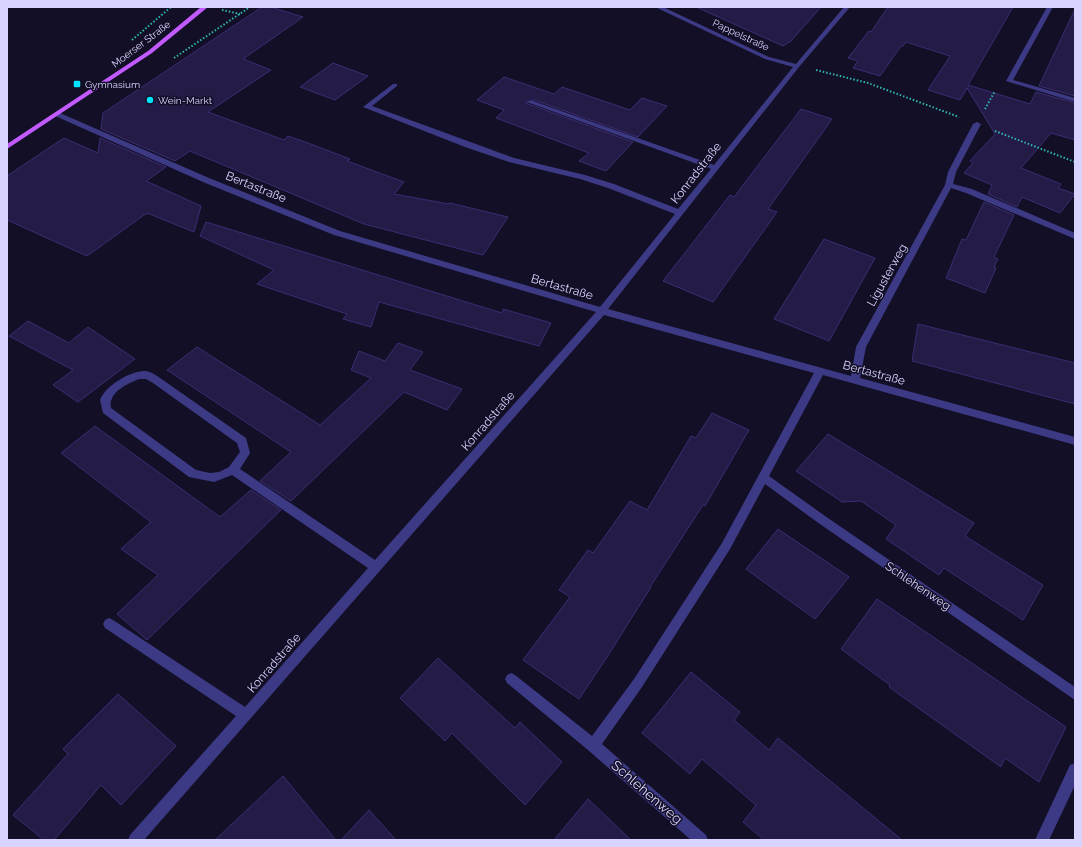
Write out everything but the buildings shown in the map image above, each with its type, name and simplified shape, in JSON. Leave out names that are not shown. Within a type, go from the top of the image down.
[{"type":"main road","name":"Moerser Straße","points":[[7,147],[150,52],[205,7]]},
{"type":"street","name":"Konradstraße","points":[[135,840],[602,311],[797,66],[847,7]]},
{"type":"street","points":[[1050,7],[1009,81],[1075,100]]},
{"type":"street","name":"Pappelstraße","points":[[660,8],[767,58],[797,66]]},
{"type":"street","points":[[395,85],[367,107],[512,160],[582,177],[611,186],[680,213]]},
{"type":"street","points":[[531,102],[716,168]]},
{"type":"street","name":"Bertastraße","points":[[57,115],[206,180],[337,233],[602,311],[1075,441]]},
{"type":"street","name":"Ligusterweg","points":[[855,381],[861,347],[949,185],[952,172],[977,124]]},
{"type":"street","points":[[949,185],[969,191],[1075,236]]},
{"type":"street","points":[[593,745],[638,683],[726,546],[820,371]]},
{"type":"street","points":[[147,375],[158,381],[242,441],[245,452],[233,470],[218,478],[193,474],[106,410],[104,404],[107,395],[136,376],[147,375]]},
{"type":"street","points":[[233,470],[376,567]]},
{"type":"street","name":"Schlehenweg","points":[[763,477],[821,519],[1075,694]]},
{"type":"street","points":[[109,624],[246,715]]},
{"type":"street","name":"Schlehenweg","points":[[511,679],[593,745],[701,840]]},
{"type":"street","points":[[1042,840],[1075,770]]},
{"type":"path","points":[[797,66],[868,83],[1075,162]]},
{"type":"path","points":[[977,124],[1000,82],[1009,81]]},
{"type":"place","name":"Gymnasium","points":[[77,84]]},
{"type":"place","name":"Wein-Markt","points":[[150,100]]}]
